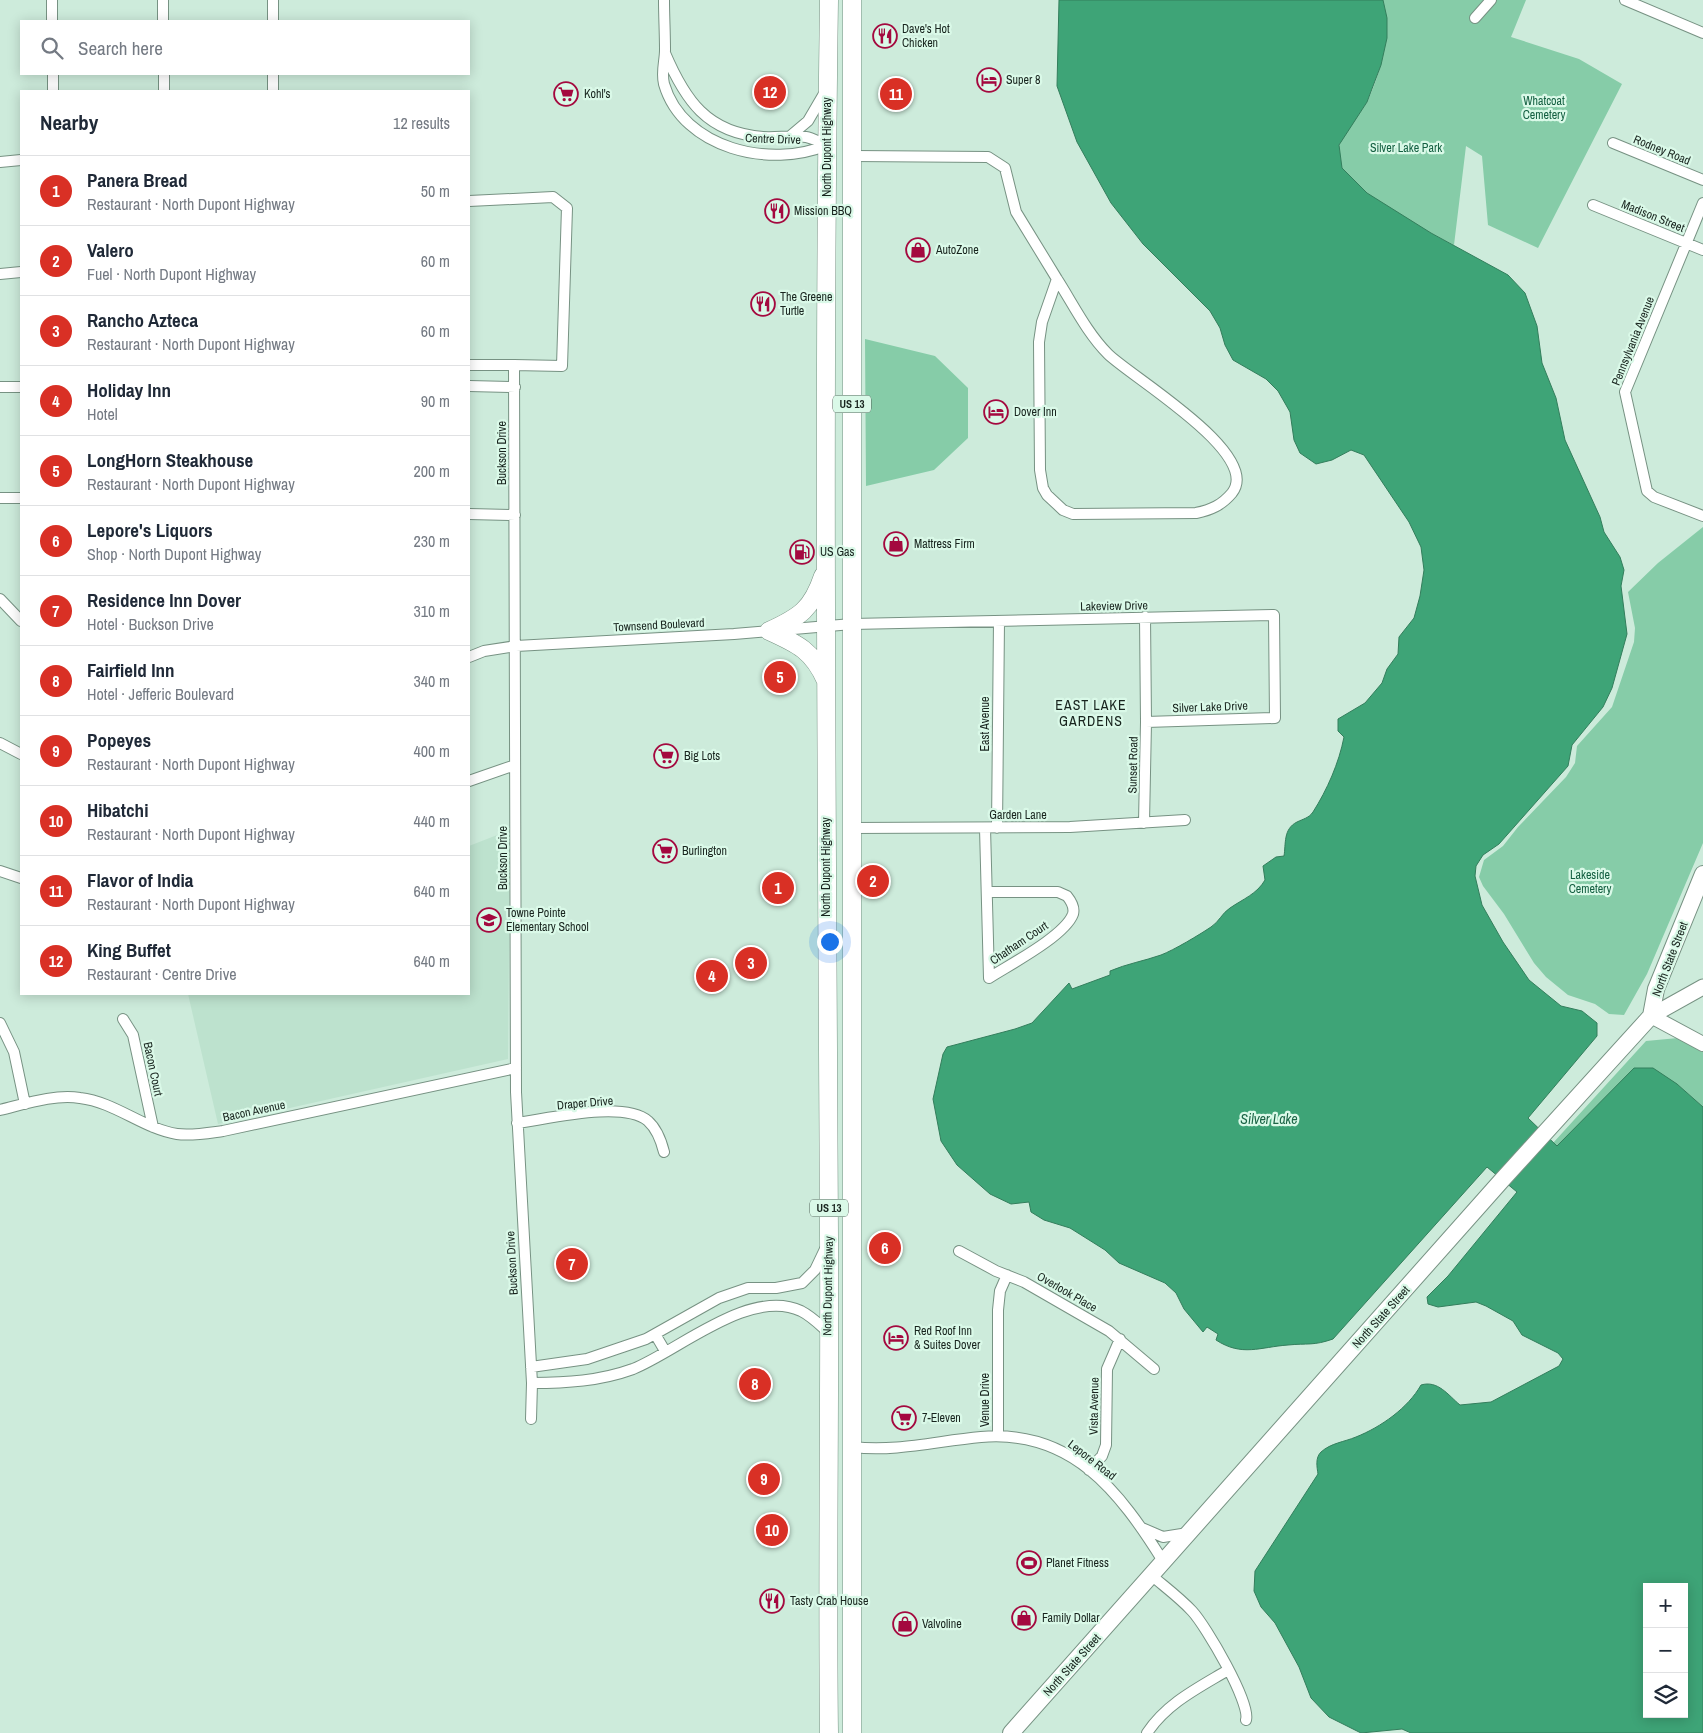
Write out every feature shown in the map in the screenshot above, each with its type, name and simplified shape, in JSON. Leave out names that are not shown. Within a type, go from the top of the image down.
[{"type":"highway","name":"North Dupont Highway","points":[[829,0],[827,145],[829,1733]]},
{"type":"highway","name":"North Dupont Highway","points":[[852,0],[854,156],[851,1242],[852,1733]]},
{"type":"highway","points":[[828,87],[841,138],[854,156]]},
{"type":"highway","points":[[827,145],[842,159],[853,185]]},
{"type":"highway","points":[[769,631],[795,619],[804,612],[816,596],[827,566]]},
{"type":"highway","points":[[769,631],[804,649],[814,658],[827,684]]},
{"type":"highway","points":[[828,1178],[840,1182],[844,1189],[844,1227],[851,1242]]},
{"type":"highway","points":[[829,1399],[840,1437],[845,1444],[852,1447]]},
{"type":"main road","name":"North State Street","points":[[1011,1733],[1502,1180],[1652,1016],[1656,989],[1703,874]]},
{"type":"main road","points":[[1652,1016],[1703,987]]},
{"type":"street","points":[[52,0],[52,20]]},
{"type":"street","points":[[163,0],[163,20]]},
{"type":"street","points":[[273,0],[273,20]]},
{"type":"street","name":"Centre Drive","points":[[664,0],[665,52],[663,80],[670,98],[690,125],[710,139],[731,149],[759,153],[808,153],[827,145]]},
{"type":"street","points":[[1475,18],[1492,0]]},
{"type":"street","points":[[1625,0],[1703,33]]},
{"type":"street","name":"Centre Drive","points":[[665,52],[685,94],[709,118],[728,128],[748,135],[806,137],[827,145]]},
{"type":"street","points":[[53,75],[54,90]]},
{"type":"street","points":[[164,75],[164,90]]},
{"type":"street","points":[[273,75],[273,90]]},
{"type":"street","points":[[789,137],[808,121],[828,87]]},
{"type":"street","name":"Rodney Road","points":[[1612,143],[1703,180]]},
{"type":"street","points":[[854,156],[988,157],[998,161],[1008,173],[1013,200],[1022,224],[1057,279],[1086,328],[1107,353],[1127,371],[1190,417],[1229,460],[1236,472],[1237,482],[1235,489],[1221,504],[1207,511],[1196,513],[1082,515],[1063,510],[1047,495],[1043,488],[1040,470],[1039,354],[1042,322],[1057,279]]},
{"type":"street","points":[[0,162],[20,160]]},
{"type":"street","points":[[470,201],[553,198],[566,208],[562,366],[470,365]]},
{"type":"street","name":"Pennsylvania Avenue","points":[[1702,512],[1654,497],[1647,491],[1625,397],[1626,386],[1703,203]]},
{"type":"street","name":"Madison Street","points":[[1594,205],[1703,250]]},
{"type":"street","points":[[0,274],[20,272]]},
{"type":"street","name":"Buckson Drive","points":[[514,365],[516,1068],[517,1124],[532,1383],[531,1418]]},
{"type":"street","points":[[470,386],[514,387]]},
{"type":"street","points":[[0,387],[20,387]]},
{"type":"street","points":[[0,498],[20,498]]},
{"type":"street","points":[[470,514],[515,515]]},
{"type":"street","points":[[0,599],[20,620]]},
{"type":"street","name":"Lakeview Drive","points":[[852,624],[1274,615],[1275,718]]},
{"type":"street","name":"Sunset Road","points":[[1144,823],[1146,722],[1145,617]]},
{"type":"street","name":"East Avenue","points":[[997,828],[999,621]]},
{"type":"street","name":"Townsend Boulevard","points":[[470,657],[516,646],[769,631],[852,624]]},
{"type":"street","name":"Silver Lake Drive","points":[[1146,722],[1275,718]]},
{"type":"street","points":[[0,743],[20,753]]},
{"type":"street","points":[[470,781],[515,766]]},
{"type":"street","name":"Garden Lane","points":[[852,828],[1070,827],[1185,820]]},
{"type":"street","name":"Chatham Court","points":[[985,828],[989,978],[1055,936],[1072,915],[1074,909],[1067,896],[1058,892],[987,892]]},
{"type":"street","points":[[0,871],[20,878]]},
{"type":"street","points":[[1652,1016],[1703,1044]]},
{"type":"street","name":"Bacon Court","points":[[123,1018],[133,1035],[153,1127]]},
{"type":"street","points":[[0,1024],[14,1052],[25,1104]]},
{"type":"street","name":"Bacon Avenue","points":[[0,1110],[60,1097],[80,1098],[122,1111],[153,1127],[184,1134],[223,1131],[516,1068]]},
{"type":"street","name":"Draper Drive","points":[[517,1124],[602,1112],[626,1113],[649,1122],[659,1136],[664,1152]]},
{"type":"street","points":[[531,1367],[587,1359],[655,1334],[724,1296],[748,1288],[776,1288],[802,1283],[815,1270],[829,1239]]},
{"type":"street","name":"Overlook Place","points":[[959,1251],[1024,1282],[1120,1339],[1154,1369]]},
{"type":"street","name":"Venue Drive","points":[[998,1436],[998,1310],[1000,1291],[1006,1275]]},
{"type":"street","points":[[532,1383],[572,1383],[592,1380],[633,1368],[733,1314],[770,1307],[784,1306],[799,1310],[810,1316],[828,1332]]},
{"type":"street","points":[[655,1334],[665,1351]]},
{"type":"street","name":"Vista Avenue","points":[[1089,1470],[1102,1456],[1106,1445],[1107,1369],[1120,1339]]},
{"type":"street","name":"Lepore Road","points":[[852,1447],[897,1448],[998,1436],[1044,1443],[1066,1453],[1089,1470],[1120,1500],[1142,1528],[1163,1561]]},
{"type":"street","points":[[1142,1528],[1164,1537],[1189,1533]]},
{"type":"street","points":[[1151,1575],[1192,1611],[1244,1698],[1248,1713],[1246,1720]]},
{"type":"street","points":[[1147,1733],[1163,1712],[1228,1670]]},
{"type":"shaded area","name":"Towne Pointe Elementary School","points":[[510,830],[508,1059],[218,1124],[188,995],[470,995],[470,846]]},
{"type":"green space","points":[[1383,0],[1526,0],[1511,37],[1579,59],[1622,84],[1538,248],[1488,225],[1482,156],[1466,146],[1454,245],[1375,199],[1348,177],[1341,167],[1339,148],[1342,139],[1368,100],[1378,75],[1384,51],[1386,26]]},
{"type":"green space","points":[[865,339],[935,356],[968,388],[968,438],[934,470],[866,486]]},
{"type":"green space","name":"Lakeside Cemetery","points":[[1703,527],[1703,843],[1647,974],[1624,1015],[1609,1014],[1595,1004],[1568,995],[1546,977],[1534,963],[1479,877],[1484,860],[1503,846],[1518,827],[1566,777],[1575,763],[1577,746],[1612,707],[1634,642],[1635,628],[1628,592],[1658,563]]},
{"type":"green space","points":[[1678,1038],[1703,1052],[1703,1107],[1677,1084],[1557,1146],[1553,1143],[1646,1041]]},
{"type":"water","name":"Silver Lake","points":[[1059,0],[1383,0],[1387,18],[1387,38],[1381,65],[1367,102],[1339,145],[1342,168],[1367,193],[1431,233],[1508,275],[1525,293],[1537,326],[1542,363],[1556,398],[1565,440],[1600,517],[1604,532],[1620,557],[1624,570],[1621,586],[1627,634],[1612,688],[1603,707],[1572,745],[1568,766],[1499,844],[1483,855],[1476,866],[1475,876],[1482,905],[1503,942],[1529,980],[1561,1006],[1582,1011],[1597,1023],[1597,1036],[1528,1118],[1557,1146],[1634,1068],[1653,1068],[1677,1084],[1703,1107],[1703,1733],[1411,1733],[1402,1729],[1361,1733],[1329,1717],[1311,1698],[1299,1667],[1275,1623],[1261,1607],[1254,1591],[1255,1571],[1318,1474],[1317,1463],[1321,1452],[1333,1445],[1365,1433],[1393,1416],[1409,1401],[1421,1385],[1438,1386],[1460,1405],[1491,1402],[1559,1366],[1563,1359],[1558,1353],[1522,1335],[1513,1321],[1486,1306],[1476,1302],[1438,1307],[1428,1304],[1427,1297],[1448,1276],[1517,1192],[1487,1167],[1333,1339],[1315,1343],[1243,1350],[1225,1345],[1216,1340],[1218,1334],[1207,1327],[1203,1332],[1184,1309],[1176,1293],[1165,1283],[1119,1263],[1105,1250],[1070,1228],[1044,1220],[1031,1212],[1029,1202],[1011,1204],[990,1194],[957,1165],[941,1141],[933,1099],[943,1054],[947,1047],[1032,1023],[1069,983],[1072,989],[1110,975],[1110,971],[1173,950],[1211,927],[1227,910],[1254,893],[1262,885],[1265,880],[1263,866],[1276,857],[1284,856],[1289,829],[1311,814],[1328,785],[1339,757],[1344,737],[1338,731],[1338,719],[1365,703],[1382,683],[1387,669],[1398,654],[1399,637],[1414,618],[1424,570],[1421,547],[1409,522],[1364,455],[1351,450],[1332,460],[1316,464],[1300,453],[1294,440],[1290,412],[1278,391],[1266,379],[1233,360],[1225,345],[1220,328],[1210,311],[1143,244],[1111,203],[1077,142],[1057,86]]},
{"type":"place","name":"Dave's Hot Chicken","points":[[885,36]]},
{"type":"place","name":"Super 8","points":[[989,80]]},
{"type":"place","name":"King Buffet","points":[[770,92]]},
{"type":"place","name":"Kohl's","points":[[566,94]]},
{"type":"place","name":"Flavor of India","points":[[896,94]]},
{"type":"place","name":"Mission BBQ","points":[[777,211]]},
{"type":"place","name":"AutoZone","points":[[918,250]]},
{"type":"place","name":"The Greene Turtle","points":[[763,304]]},
{"type":"place","name":"Dover Inn","points":[[996,412]]},
{"type":"place","name":"Mattress Firm","points":[[896,544]]},
{"type":"place","name":"US Gas","points":[[802,552]]},
{"type":"place","name":"LongHorn Steakhouse","points":[[780,677]]},
{"type":"place","name":"Big Lots","points":[[666,756]]},
{"type":"place","name":"Burlington","points":[[665,851]]},
{"type":"place","name":"Valero","points":[[873,881]]},
{"type":"place","name":"Panera Bread","points":[[778,888]]},
{"type":"place","name":"Towne Pointe Elementary School","points":[[489,920]]},
{"type":"place","name":"Rancho Azteca","points":[[751,963]]},
{"type":"place","name":"Holiday Inn","points":[[712,976]]},
{"type":"place","name":"Lepore's Liquors","points":[[885,1248]]},
{"type":"place","name":"Residence Inn Dover","points":[[572,1264]]},
{"type":"place","name":"Red Roof Inn & Suites Dover","points":[[896,1338]]},
{"type":"place","name":"Fairfield Inn","points":[[755,1384]]},
{"type":"place","name":"7-Eleven","points":[[904,1418]]},
{"type":"place","name":"Popeyes","points":[[764,1479]]},
{"type":"place","name":"Hibatchi","points":[[772,1530]]},
{"type":"place","name":"Planet Fitness","points":[[1029,1563]]},
{"type":"place","name":"Tasty Crab House","points":[[772,1601]]},
{"type":"place","name":"Family Dollar","points":[[1024,1618]]},
{"type":"place","name":"Valvoline","points":[[905,1624]]},
{"type":"district","name":"EAST LAKE GARDENS","points":[[1091,714]]},
{"type":"park label","name":"Whatcoat Cemetery","points":[[1544,108]]},
{"type":"park label","name":"Silver Lake Park","points":[[1406,148]]}]
